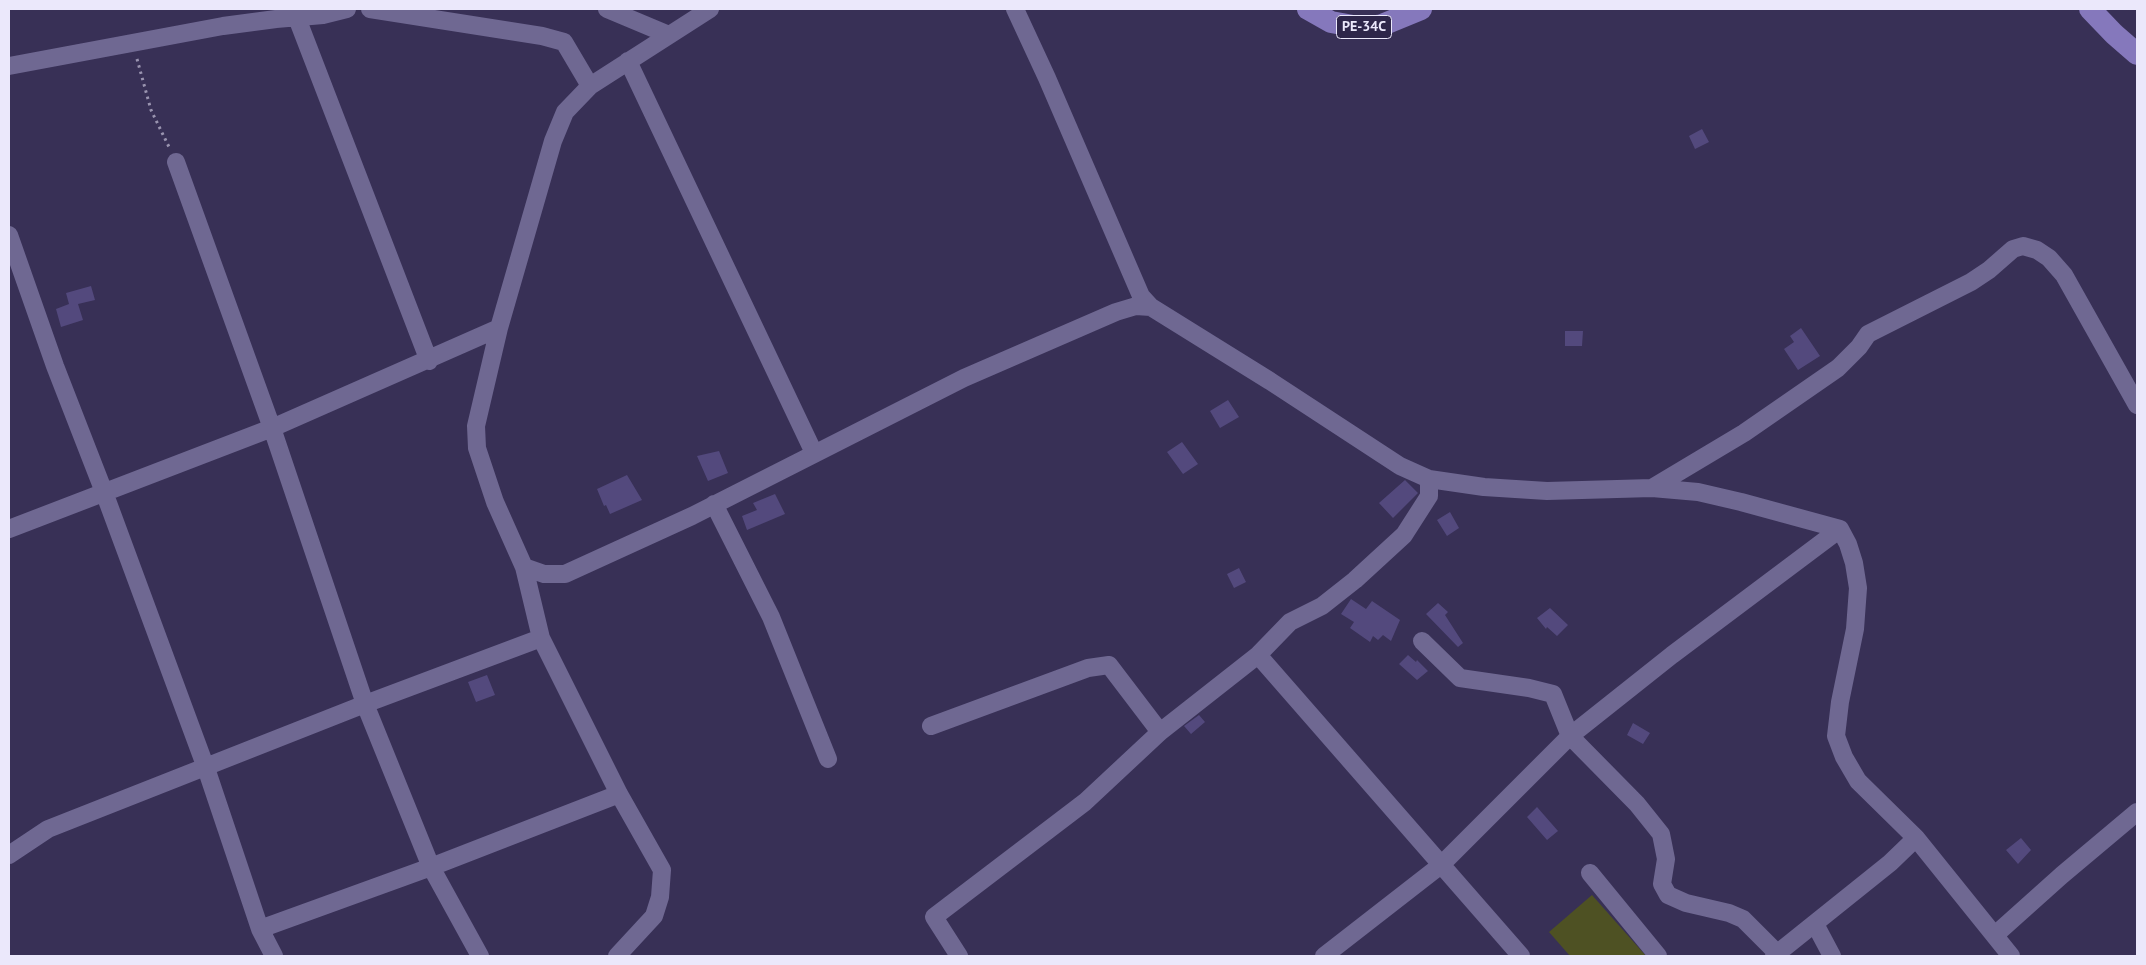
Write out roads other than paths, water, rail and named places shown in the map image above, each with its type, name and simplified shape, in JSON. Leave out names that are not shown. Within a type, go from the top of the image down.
[{"type":"main road","name":"PE-34C","points":[[1308,9],[1331,22],[1370,27],[1382,25],[1421,9]]},
{"type":"main road","points":[[2090,9],[2137,54]]},
{"type":"street","points":[[9,66],[222,26],[323,15],[347,9]]},
{"type":"street","points":[[370,9],[542,36],[564,42],[590,86]]},
{"type":"street","points":[[607,9],[669,35]]},
{"type":"street","points":[[617,956],[654,916],[660,897],[662,870],[619,794],[541,638],[524,567],[495,502],[477,448],[476,426],[485,380],[499,328],[553,141],[565,112],[590,86],[710,9]]},
{"type":"street","points":[[1015,9],[1047,78],[1141,296],[1151,307],[1270,381],[1400,466],[1429,478],[1484,487],[1547,491],[1652,488],[1698,492],[1840,529],[1850,550],[1858,588],[1855,629],[1840,702],[1836,736],[1844,757],[1858,781],[1916,838],[2011,956]]},
{"type":"street","points":[[297,18],[429,361]]},
{"type":"street","points":[[628,61],[814,453]]},
{"type":"street","points":[[176,162],[272,428],[365,704],[430,867],[480,956]]},
{"type":"street","points":[[9,235],[55,366],[104,492],[206,768],[260,929],[274,956]]},
{"type":"street","points":[[1652,488],[1744,433],[1838,368],[1859,347],[1868,334],[1972,282],[2013,249],[2023,246],[2037,250],[2049,258],[2064,275],[2137,405]]},
{"type":"street","points":[[524,567],[544,574],[565,574],[714,504],[973,374],[1116,312],[1136,306],[1151,307]]},
{"type":"street","points":[[9,529],[272,428],[429,361],[499,328]]},
{"type":"street","points":[[959,956],[934,917],[1085,802],[1160,732],[1258,655],[1290,622],[1322,606],[1355,580],[1404,535],[1429,496],[1429,478]]},
{"type":"street","points":[[714,504],[771,617],[828,759]]},
{"type":"street","points":[[1324,956],[1441,865],[1570,736],[1672,655],[1840,529]]},
{"type":"street","points":[[9,855],[48,829],[365,704],[541,638]]},
{"type":"street","points":[[1422,641],[1460,678],[1529,688],[1553,694],[1570,736],[1637,804],[1661,834],[1666,860],[1662,884],[1668,895],[1686,903],[1729,913],[1744,919],[1775,955],[1890,863],[1916,838]]},
{"type":"street","points":[[1258,655],[1521,956]]},
{"type":"street","points":[[931,726],[1088,668],[1109,665],[1160,732]]},
{"type":"street","points":[[260,929],[430,867],[619,794]]},
{"type":"street","points":[[1994,935],[2137,812]]},
{"type":"street","points":[[1590,873],[1658,956]]},
{"type":"street","points":[[1815,924],[1832,956]]}]
